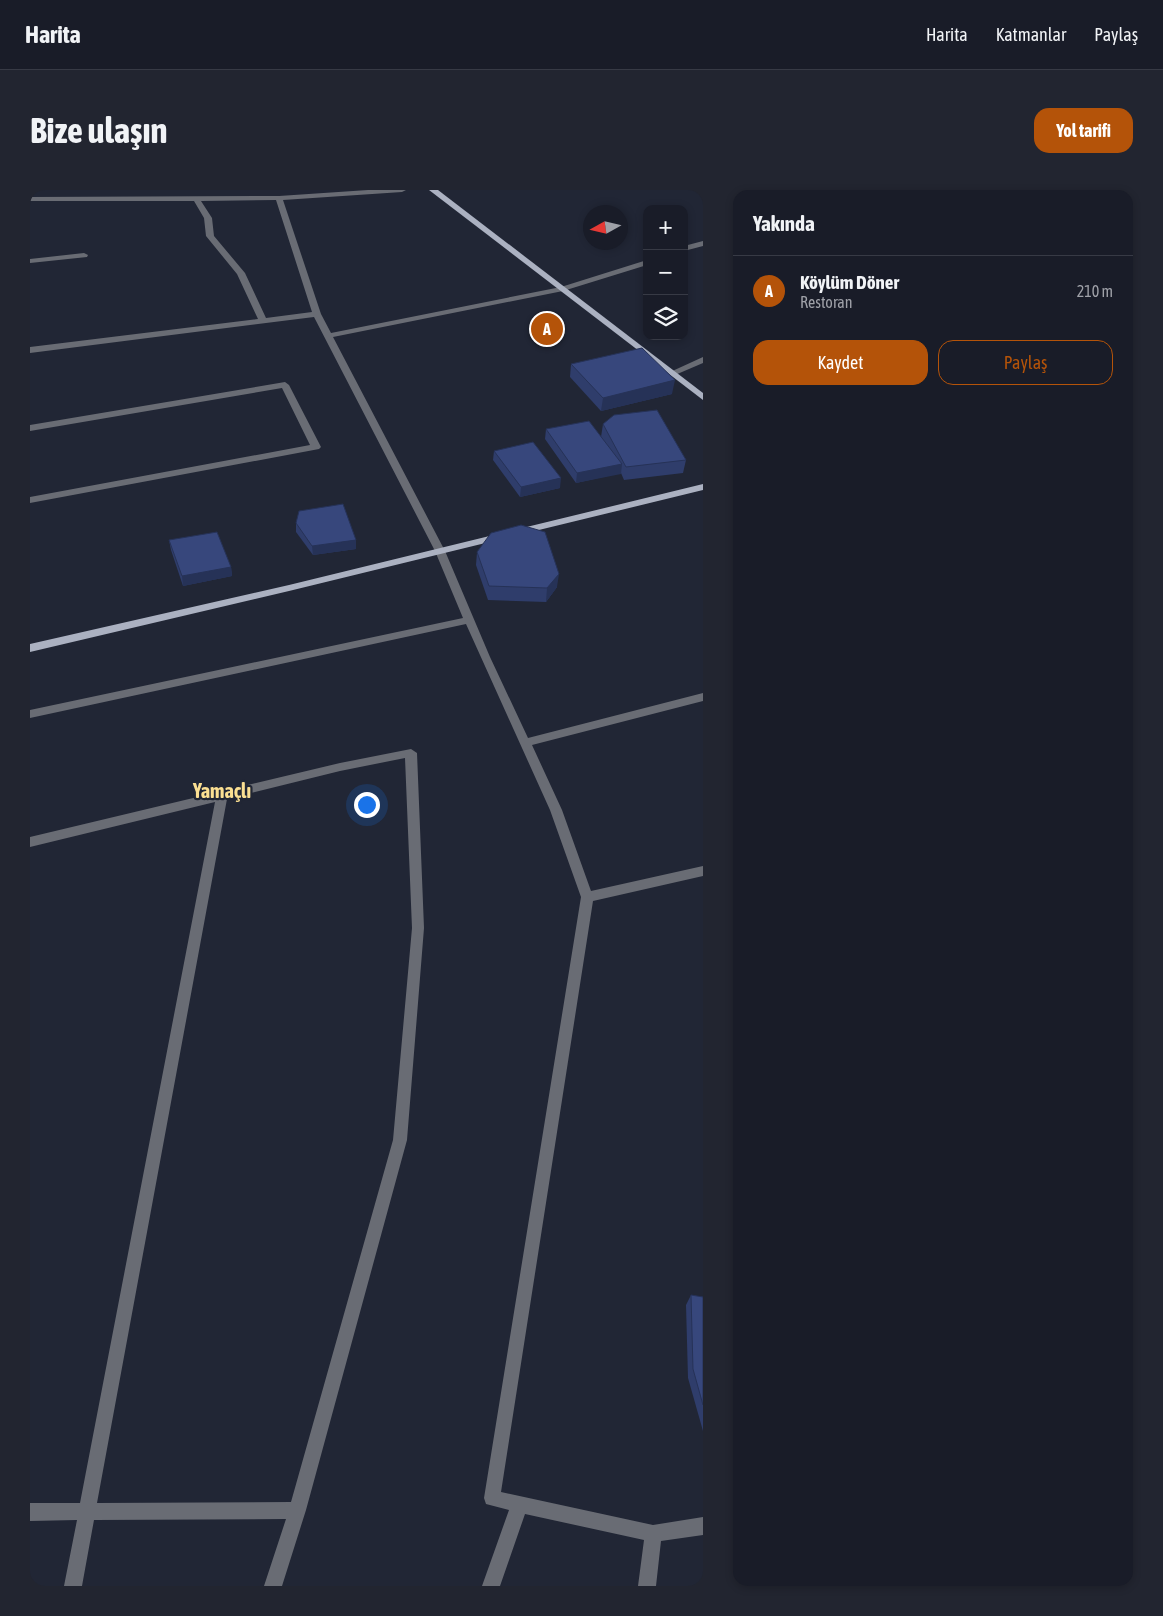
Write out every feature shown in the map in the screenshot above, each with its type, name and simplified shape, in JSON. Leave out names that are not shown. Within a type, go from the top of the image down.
[{"type":"main road","points":[[433,190],[703,397]]},
{"type":"main road","points":[[30,648],[703,487]]},
{"type":"street","points":[[30,199],[278,198],[402,190]]},
{"type":"street","points":[[196,198],[208,218],[210,236],[241,273],[263,321]]},
{"type":"street","points":[[278,198],[317,314],[440,551],[469,620],[556,810],[586,897],[492,1498],[654,1534],[703,1526]]},
{"type":"street","points":[[688,249],[703,243]]},
{"type":"street","points":[[30,261],[84,256]]},
{"type":"street","points":[[328,336],[563,289],[643,263]]},
{"type":"street","points":[[30,350],[317,314]]},
{"type":"street","points":[[672,373],[703,360]]},
{"type":"street","points":[[30,428],[285,385],[316,447],[30,500]]},
{"type":"street","points":[[30,714],[469,620]]},
{"type":"street","points":[[524,742],[703,697]]},
{"type":"street","points":[[30,842],[340,767],[412,753],[418,928],[400,1140],[297,1510],[273,1586]]},
{"type":"street","points":[[73,1586],[222,795]]},
{"type":"street","points":[[586,897],[703,870]]},
{"type":"street","points":[[491,1586],[520,1504]]},
{"type":"street","points":[[30,1512],[297,1510]]},
{"type":"street","points":[[647,1586],[654,1534]]},
{"type":"building","points":[[642,348],[675,380],[603,398],[571,364]]},
{"type":"building","points":[[657,410],[686,460],[626,467],[603,424],[614,415]]},
{"type":"building","points":[[589,421],[622,464],[577,473],[546,429]]},
{"type":"building","points":[[533,442],[561,478],[521,487],[494,451]]},
{"type":"building","points":[[343,504],[356,540],[312,546],[296,523],[299,511]]},
{"type":"building","points":[[521,525],[545,532],[559,574],[547,588],[489,586],[477,552],[491,533]]},
{"type":"building","points":[[217,532],[231,567],[182,576],[169,540]]},
{"type":"building","points":[[691,1295],[703,1297],[703,1405],[693,1369]]},
{"type":"place","name":"Köylüm Döner","points":[[547,329]]},
{"type":"district","name":"Yamaçlı","points":[[222,791]]}]
